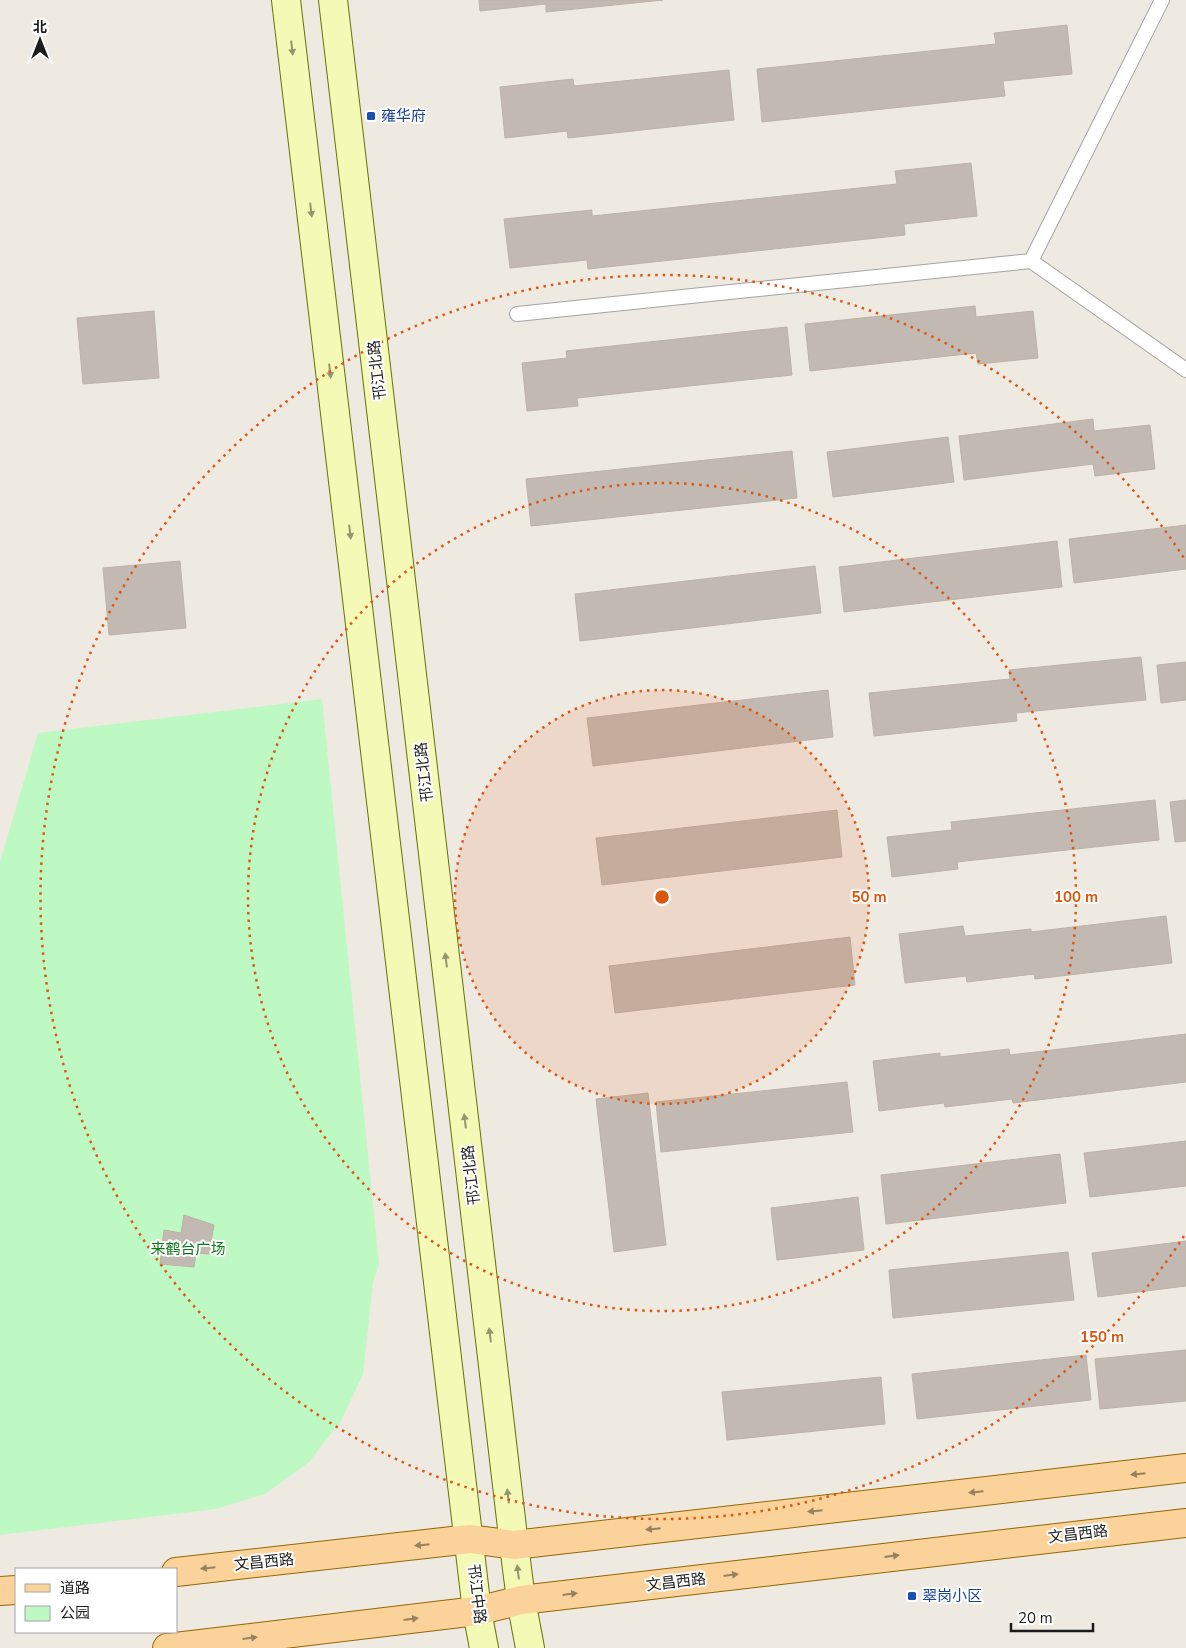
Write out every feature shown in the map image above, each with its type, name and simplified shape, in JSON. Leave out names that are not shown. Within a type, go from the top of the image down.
[{"type":"main road","points":[[286,0],[470,1539]]},
{"type":"main road","name":"邗江北路","points":[[334,0],[514,1545]]},
{"type":"main road","name":"文昌西路","points":[[178,1572],[470,1539],[514,1545],[1186,1468]]},
{"type":"main road","name":"文昌西路","points":[[166,1648],[478,1610],[521,1600],[1186,1523]]},
{"type":"main road","name":"邗江中路","points":[[470,1539],[484,1648]]},
{"type":"main road","points":[[514,1545],[521,1600],[530,1648]]},
{"type":"main road","points":[[0,1591],[15,1590]]},
{"type":"lane","points":[[1031,260],[1162,0]]},
{"type":"lane","points":[[517,314],[1031,260],[1186,370]]},
{"type":"green space","name":"来鹤台广场","points":[[322,699],[379,1264],[373,1283],[363,1374],[341,1421],[309,1462],[265,1494],[216,1509],[0,1535],[0,862],[38,733]]},
{"type":"building","points":[[479,0],[663,0],[546,12],[546,4],[480,11]]},
{"type":"building","points":[[1067,25],[1072,74],[1003,81],[1005,96],[762,122],[757,69],[996,44],[994,33]]},
{"type":"building","points":[[729,70],[734,120],[568,138],[567,131],[505,138],[500,87],[573,79],[574,86]]},
{"type":"building","points":[[971,163],[977,216],[904,224],[905,235],[588,269],[587,260],[510,268],[504,219],[592,210],[592,216],[897,184],[895,171]]},
{"type":"building","points":[[975,306],[976,317],[1033,311],[1038,358],[978,364],[976,353],[810,371],[805,324]]},
{"type":"building","points":[[154,311],[159,378],[83,384],[77,318]]},
{"type":"building","points":[[787,327],[792,375],[577,398],[578,406],[527,411],[522,363],[567,358],[566,351]]},
{"type":"building","points":[[1093,419],[1094,431],[1150,425],[1155,469],[1095,476],[1093,464],[964,480],[959,436]]},
{"type":"building","points":[[948,437],[954,482],[833,497],[827,452]]},
{"type":"building","points":[[792,451],[797,498],[531,526],[526,479]]},
{"type":"building","points":[[1186,525],[1186,569],[1074,583],[1069,539]]},
{"type":"building","points":[[1057,541],[1062,587],[844,612],[839,567]]},
{"type":"building","points":[[180,561],[186,628],[109,635],[103,568]]},
{"type":"building","points":[[815,566],[821,613],[580,641],[575,594]]},
{"type":"building","points":[[1141,657],[1146,700],[1016,713],[1017,721],[874,736],[869,693],[1010,679],[1009,670]]},
{"type":"building","points":[[1186,662],[1186,700],[1161,703],[1157,665]]},
{"type":"building","points":[[828,690],[833,737],[593,766],[587,718]]},
{"type":"building","points":[[1155,800],[1159,840],[957,862],[958,869],[892,877],[887,837],[952,830],[951,822]]},
{"type":"building","points":[[1186,800],[1186,841],[1175,842],[1170,802]]},
{"type":"building","points":[[837,810],[842,857],[602,885],[596,838]]},
{"type":"building","points":[[1166,916],[1172,963],[1035,979],[1034,974],[967,982],[966,976],[905,983],[899,934],[963,926],[965,936],[1031,929],[1031,932]]},
{"type":"building","points":[[850,937],[855,985],[615,1013],[609,966]]},
{"type":"building","points":[[1186,1034],[1186,1082],[1013,1103],[1012,1099],[945,1107],[944,1103],[879,1111],[873,1061],[940,1053],[940,1057],[1009,1049],[1010,1055]]},
{"type":"building","points":[[847,1082],[853,1132],[661,1152],[656,1102]]},
{"type":"building","points":[[648,1093],[666,1245],[614,1252],[596,1099]]},
{"type":"building","points":[[1186,1141],[1186,1186],[1090,1197],[1084,1153]]},
{"type":"building","points":[[1060,1154],[1066,1203],[886,1224],[881,1175]]},
{"type":"building","points":[[858,1197],[864,1250],[777,1260],[771,1208]]},
{"type":"building","points":[[184,1215],[214,1225],[209,1254],[196,1253],[194,1267],[160,1264],[164,1230],[181,1233]]},
{"type":"building","points":[[1186,1241],[1186,1286],[1098,1297],[1092,1253]]},
{"type":"building","points":[[1068,1252],[1074,1300],[893,1318],[889,1270]]},
{"type":"building","points":[[1186,1350],[1186,1401],[1100,1409],[1095,1359]]},
{"type":"building","points":[[1086,1355],[1091,1400],[917,1419],[912,1374]]},
{"type":"building","points":[[881,1377],[885,1424],[727,1440],[722,1392]]},
{"type":"place","name":"雍华府","points":[[371,116]]},
{"type":"place","name":"翠岗小区","points":[[912,1596]]}]
